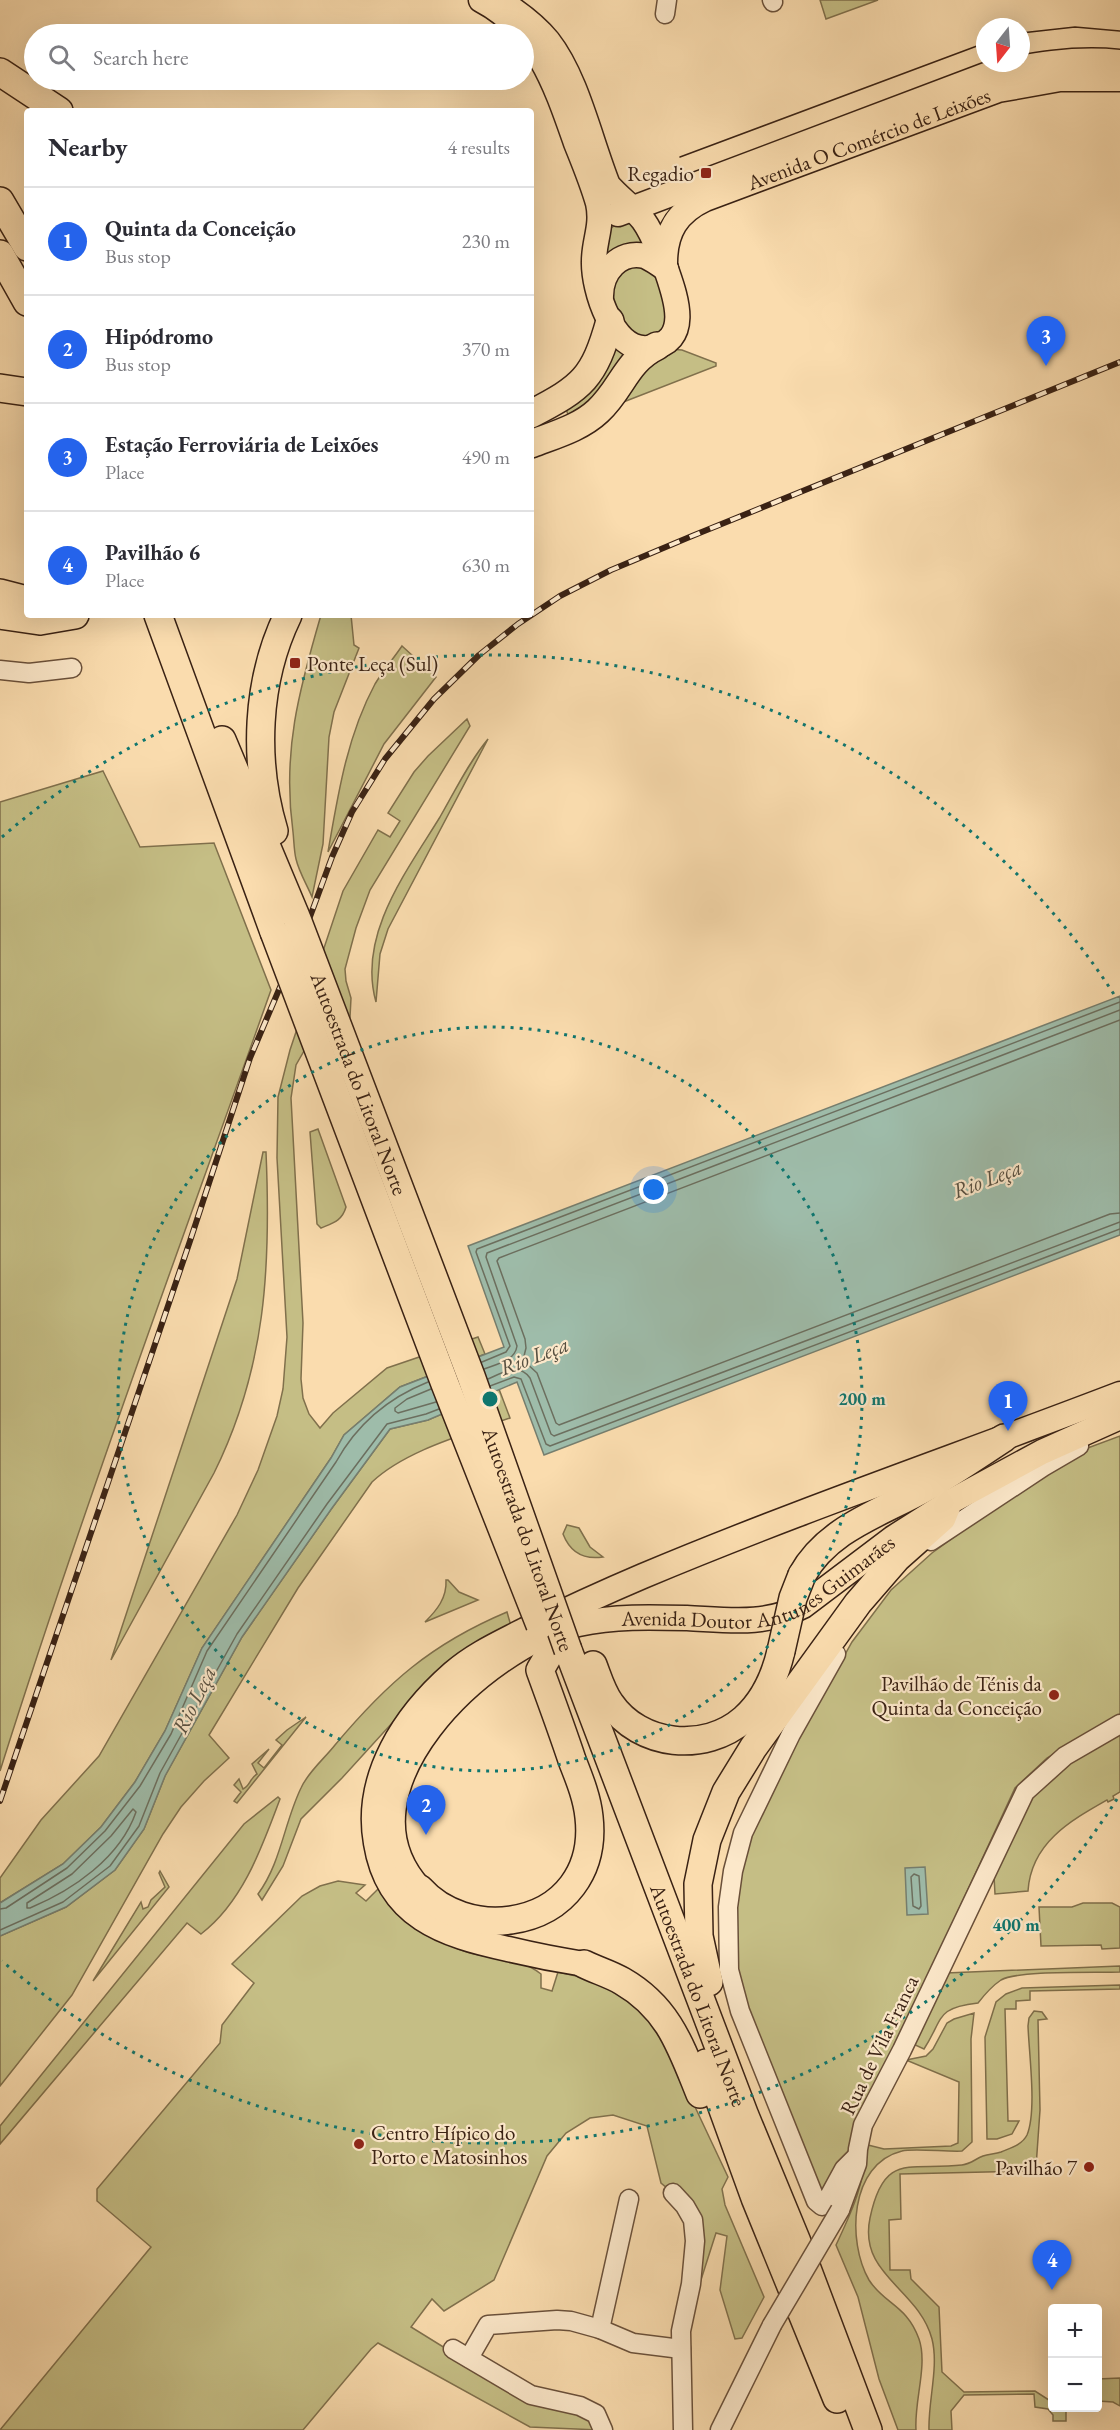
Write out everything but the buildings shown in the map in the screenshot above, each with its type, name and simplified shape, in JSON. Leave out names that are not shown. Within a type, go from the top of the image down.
[{"type":"highway","points":[[0,72],[24,88]]},
{"type":"highway","points":[[27,90],[54,108]]},
{"type":"highway","points":[[0,201],[24,242]]},
{"type":"highway","points":[[0,254],[24,297]]},
{"type":"highway","points":[[538,407],[586,379],[601,353],[606,310]]},
{"type":"highway","points":[[534,443],[573,428],[597,412],[612,395],[633,362],[644,352],[657,346]]},
{"type":"highway","points":[[0,388],[24,392]]},
{"type":"highway","points":[[0,593],[24,599]]},
{"type":"highway","points":[[0,615],[40,621],[58,618]]},
{"type":"highway","name":"Autoestrada do Litoral Norte","points":[[159,618],[471,1376],[556,1618],[745,2116],[797,2242],[868,2430]]},
{"type":"highway","name":"Autoestrada do Litoral Norte","points":[[176,618],[223,742],[445,1384],[568,1648],[754,2198],[850,2430]]},
{"type":"highway","points":[[285,925],[290,882],[269,811],[261,742],[263,699],[268,668],[287,618]]},
{"type":"highway","points":[[420,1889],[435,1903],[453,1912],[474,1919],[505,1921],[525,1917],[553,1905],[568,1893],[578,1879],[588,1854],[589,1816],[575,1768],[540,1670],[568,1648],[617,1712],[646,1733],[676,1741],[696,1740],[717,1734],[745,1718],[759,1703],[770,1684],[782,1651],[791,1608],[802,1575],[814,1557],[836,1537],[925,1488],[1004,1438]]},
{"type":"highway","points":[[745,2116],[699,1936],[698,1884],[707,1840],[726,1792],[775,1716],[868,1589],[903,1552],[942,1518],[948,1503]]},
{"type":"highway","points":[[584,1964],[621,1980],[641,1993],[667,2019],[679,2042],[709,2118],[754,2198]]},
{"type":"main road","points":[[481,0],[515,24]]},
{"type":"main road","name":"Avenida O Comércio de Leixões","points":[[498,0],[531,24]]},
{"type":"main road","name":"Avenida O Comércio de Leixões","points":[[534,27],[553,48],[568,78],[608,185],[647,226],[666,269],[675,295],[678,318],[671,336],[657,346]]},
{"type":"main road","points":[[534,46],[546,65],[597,201],[600,223],[593,262],[606,310],[619,336],[630,344],[642,348],[657,346]]},
{"type":"main road","name":"Avenida O Comércio de Leixões","points":[[625,202],[655,199],[986,75],[1047,63],[1078,60],[1120,62]]},
{"type":"main road","name":"Avenida O Comércio de Leixões","points":[[666,269],[667,241],[674,223],[687,208],[705,199],[998,90],[1060,80],[1120,80]]},
{"type":"main road","points":[[598,240],[607,223],[625,202]]},
{"type":"main road","points":[[606,310],[601,287],[606,272],[620,259],[642,256],[666,269]]},
{"type":"main road","points":[[584,1964],[481,1944],[446,1932],[424,1921],[411,1911],[388,1882],[378,1859],[374,1836],[374,1812],[379,1776],[395,1740],[431,1695],[454,1672],[483,1652],[583,1601],[687,1558],[1120,1394]]},
{"type":"main road","name":"Avenida Doutor Antunes Guimarães","points":[[420,1889],[403,1866],[394,1832],[394,1814],[399,1790],[414,1752],[443,1711],[475,1680],[502,1660],[546,1635],[583,1623],[630,1617],[744,1622],[766,1620],[786,1614],[803,1606],[893,1538],[948,1503],[1042,1452],[1120,1418]]},
{"type":"street","points":[[0,670],[29,673],[72,668]]},
{"type":"street","points":[[858,2156],[844,2169],[826,2202],[822,2206],[819,2205],[740,2011],[729,1970],[728,1907],[733,1871],[743,1833],[790,1734],[827,1667],[868,1607],[899,1573],[933,1540],[1023,1480],[1082,1444],[1120,1428]]},
{"type":"street","name":"Rua de Vila Franca","points":[[722,2426],[772,2325],[840,2210],[857,2164],[863,2125],[908,2040],[1025,1792],[1065,1756],[1120,1724]]},
{"type":"street","points":[[673,2193],[685,2206],[693,2220],[695,2241],[691,2284],[681,2331],[683,2430]]},
{"type":"street","points":[[600,2329],[629,2199]]},
{"type":"street","points":[[469,2358],[488,2325],[557,2319],[600,2329],[633,2343],[681,2349]]},
{"type":"street","points":[[453,2349],[531,2395],[580,2406],[596,2414],[603,2430]]},
{"type":"shaded area","points":[[820,0],[878,0],[826,19]]},
{"type":"shaded area","points":[[631,213],[651,247],[604,260],[610,229]]},
{"type":"shaded area","points":[[623,265],[654,268],[671,321],[651,341],[623,330],[609,287]]},
{"type":"shaded area","points":[[610,347],[631,351],[594,400],[568,415],[564,401]]},
{"type":"shaded area","points":[[667,349],[682,350],[716,363],[716,366],[608,408]]},
{"type":"shaded area","points":[[320,618],[351,618],[354,645],[359,648],[334,712],[329,737],[323,844],[312,897],[295,856],[290,803],[291,748],[306,669]]},
{"type":"shaded area","points":[[402,646],[436,677],[384,744],[328,852],[345,766],[357,724],[375,684]]},
{"type":"shaded area","points":[[467,719],[470,726],[370,890],[356,928],[345,969],[351,998],[350,1017],[344,1027],[304,1051],[296,1065],[291,1098],[303,1323],[301,1379],[303,1398],[309,1414],[320,1428],[333,1413],[387,1368],[478,1337],[485,1354],[400,1387],[344,1435],[331,1458],[202,1648],[165,1731],[135,1782],[101,1827],[63,1864],[0,1903],[0,1878],[41,1820],[99,1756],[237,1515],[258,1470],[277,1416],[283,1389],[287,1337],[277,1158],[278,1097],[290,1050],[343,891],[378,830],[390,837],[400,821],[388,813],[414,772]]},
{"type":"shaded area","points":[[488,739],[388,929],[380,954],[376,1002],[372,977],[373,952],[388,905],[468,767]]},
{"type":"shaded area","points":[[103,771],[140,847],[214,843],[271,990],[98,1477],[0,1771],[0,802]]},
{"type":"shaded area","points":[[318,1129],[346,1207],[339,1218],[321,1228],[317,1224],[310,1132]]},
{"type":"shaded area","points":[[263,1152],[266,1152],[267,1195],[265,1276],[255,1356],[245,1395],[214,1473],[111,1660],[237,1279]]},
{"type":"shaded area","points":[[499,1389],[510,1418],[419,1452],[372,1482],[298,1588],[209,1735],[229,1758],[181,1807],[163,1834],[72,1995],[0,2086],[0,1936],[66,1907],[115,1870],[144,1829],[165,1776],[242,1637],[390,1429],[428,1420]]},
{"type":"shaded area","points":[[1120,1436],[1120,1714],[1047,1758],[1015,1788],[852,2140],[845,2176],[828,2208],[738,1988],[732,1917],[745,1843],[761,1805],[852,1642],[891,1590],[932,1553],[975,1522],[1085,1449]]},
{"type":"shaded area","points":[[567,1525],[579,1528],[590,1547],[603,1557],[583,1556],[573,1550],[563,1534]]},
{"type":"shaded area","points":[[446,1580],[459,1592],[478,1600],[425,1622],[440,1603],[445,1592]]},
{"type":"shaded area","points":[[507,1612],[511,1626],[403,1711],[301,1819],[283,1866],[262,1900],[258,1894],[272,1869],[295,1801],[312,1771],[373,1703],[412,1667],[455,1638]]},
{"type":"shaded area","points":[[306,1717],[237,1803],[234,1801],[241,1792],[234,1785],[239,1779],[243,1789],[257,1774],[252,1764],[269,1749],[258,1763],[264,1768],[282,1745],[276,1740]]},
{"type":"shaded area","points":[[1120,1730],[1120,1792],[1113,1796],[1114,1799],[1108,1802],[1107,1800],[1079,1816],[1055,1835],[1036,1859],[1028,1891],[995,1894],[994,1876],[1029,1800],[1042,1781]]},
{"type":"shaded area","points":[[278,1797],[280,1799],[258,1854],[240,1890],[229,1906],[201,1934],[187,1923],[0,2144],[0,2126],[244,1824]]},
{"type":"shaded area","points":[[160,1871],[169,1887],[93,1981],[141,1902],[143,1909],[148,1907],[151,1900],[165,1887]]},
{"type":"shaded area","name":"Centro Hípico do Porto e Matosinhos","points":[[338,1881],[365,1885],[356,1893],[366,1901],[378,1889],[420,1927],[458,1949],[516,1961],[533,1968],[541,1974],[541,1988],[552,1991],[558,1972],[585,1978],[626,1994],[668,2039],[696,2109],[728,2177],[722,2189],[725,2205],[764,2297],[742,2338],[735,2339],[720,2290],[727,2236],[716,2233],[699,2286],[695,2241],[673,2193],[661,2183],[647,2126],[613,2115],[590,2118],[566,2133],[547,2156],[494,2280],[444,2311],[432,2299],[411,2327],[529,2400],[583,2412],[599,2430],[530,2427],[378,2343],[303,2430],[0,2430],[151,2247],[97,2201],[97,2189],[220,2043],[222,2025],[254,1983],[232,1964],[302,1896],[320,1886]]},
{"type":"shaded area","points":[[1083,1903],[1112,1903],[1120,1907],[1120,1948],[1102,1949],[1101,1945],[1041,1946],[1039,1907],[1072,1907]]},
{"type":"shaded area","points":[[1120,1966],[1120,1972],[1040,1973],[1001,1980],[978,2003],[954,2008],[942,2016],[924,2049],[913,2044],[946,1973]]},
{"type":"shaded area","points":[[1120,1985],[1120,1989],[1030,1991],[1030,2000],[1016,2001],[1016,2009],[1005,2009],[1008,2121],[1019,2121],[1012,2134],[997,2139],[987,2139],[985,2037],[996,2002],[1006,1994],[1022,1988]]},
{"type":"shaded area","points":[[1034,2011],[1042,2012],[1047,2019],[1038,2020],[1040,2110],[1036,2167],[1030,2171],[900,2174],[901,2219],[889,2220],[890,2270],[910,2270],[911,2279],[939,2307],[942,2372],[964,2392],[1035,2391],[1048,2399],[1048,2409],[1035,2407],[1034,2394],[964,2395],[951,2411],[952,2430],[929,2430],[934,2372],[932,2339],[915,2307],[881,2268],[873,2254],[869,2238],[870,2218],[883,2182],[892,2173],[914,2167],[970,2163],[983,2156],[1012,2148],[1025,2138],[1032,2112],[1029,2018]]},
{"type":"shaded area","points":[[974,2013],[971,2039],[972,2142],[962,2151],[907,2150],[884,2159],[871,2171],[862,2188],[857,2206],[857,2246],[869,2280],[881,2295],[908,2319],[919,2339],[921,2349],[916,2430],[898,2430],[879,2379],[858,2297],[836,2245],[860,2184],[864,2144],[884,2149],[951,2146],[958,2143],[959,2082],[906,2060],[926,2056],[933,2049],[947,2023]]},
{"type":"shaded area","points":[[1120,2378],[1120,2406],[1113,2402],[1102,2401],[1102,2379]]},
{"type":"shaded area","points":[[1050,2412],[1066,2412],[1066,2421],[1053,2421]]},
{"type":"water","name":"Rio Leça","points":[[1120,996],[1120,1235],[544,1455],[517,1382],[428,1420],[390,1429],[242,1637],[165,1776],[144,1829],[115,1870],[66,1907],[0,1936],[0,1903],[63,1864],[101,1827],[135,1782],[165,1731],[202,1648],[331,1458],[344,1435],[400,1387],[504,1347],[468,1246]]},
{"type":"water","points":[[925,1867],[928,1914],[907,1915],[905,1868]]},
{"type":"tram line","points":[[1030,32],[1075,27],[1120,31]]},
{"type":"tram line","points":[[680,157],[976,46]]},
{"type":"railway","points":[[534,613],[560,596],[611,570],[1120,362]]},
{"type":"railway","points":[[0,1801],[250,1058],[352,812],[385,759],[434,699],[479,655],[527,618]]},
{"type":"place","name":"Regadio","points":[[706,173]]},
{"type":"place","name":"Estação Ferroviária de Leixões","points":[[1046,366]]},
{"type":"place","name":"Ponte Leça (Sul)","points":[[295,663]]},
{"type":"place","name":"Quinta da Conceição","points":[[1008,1431]]},
{"type":"place","name":"Pavilhão de Ténis da Quinta da Conceição","points":[[1054,1695]]},
{"type":"place","name":"Hipódromo","points":[[426,1835]]},
{"type":"place","name":"Centro Hípico do Porto e Matosinhos","points":[[359,2144]]},
{"type":"place","name":"Pavilhão 7","points":[[1089,2167]]},
{"type":"place","name":"Pavilhão 6","points":[[1052,2290]]}]
